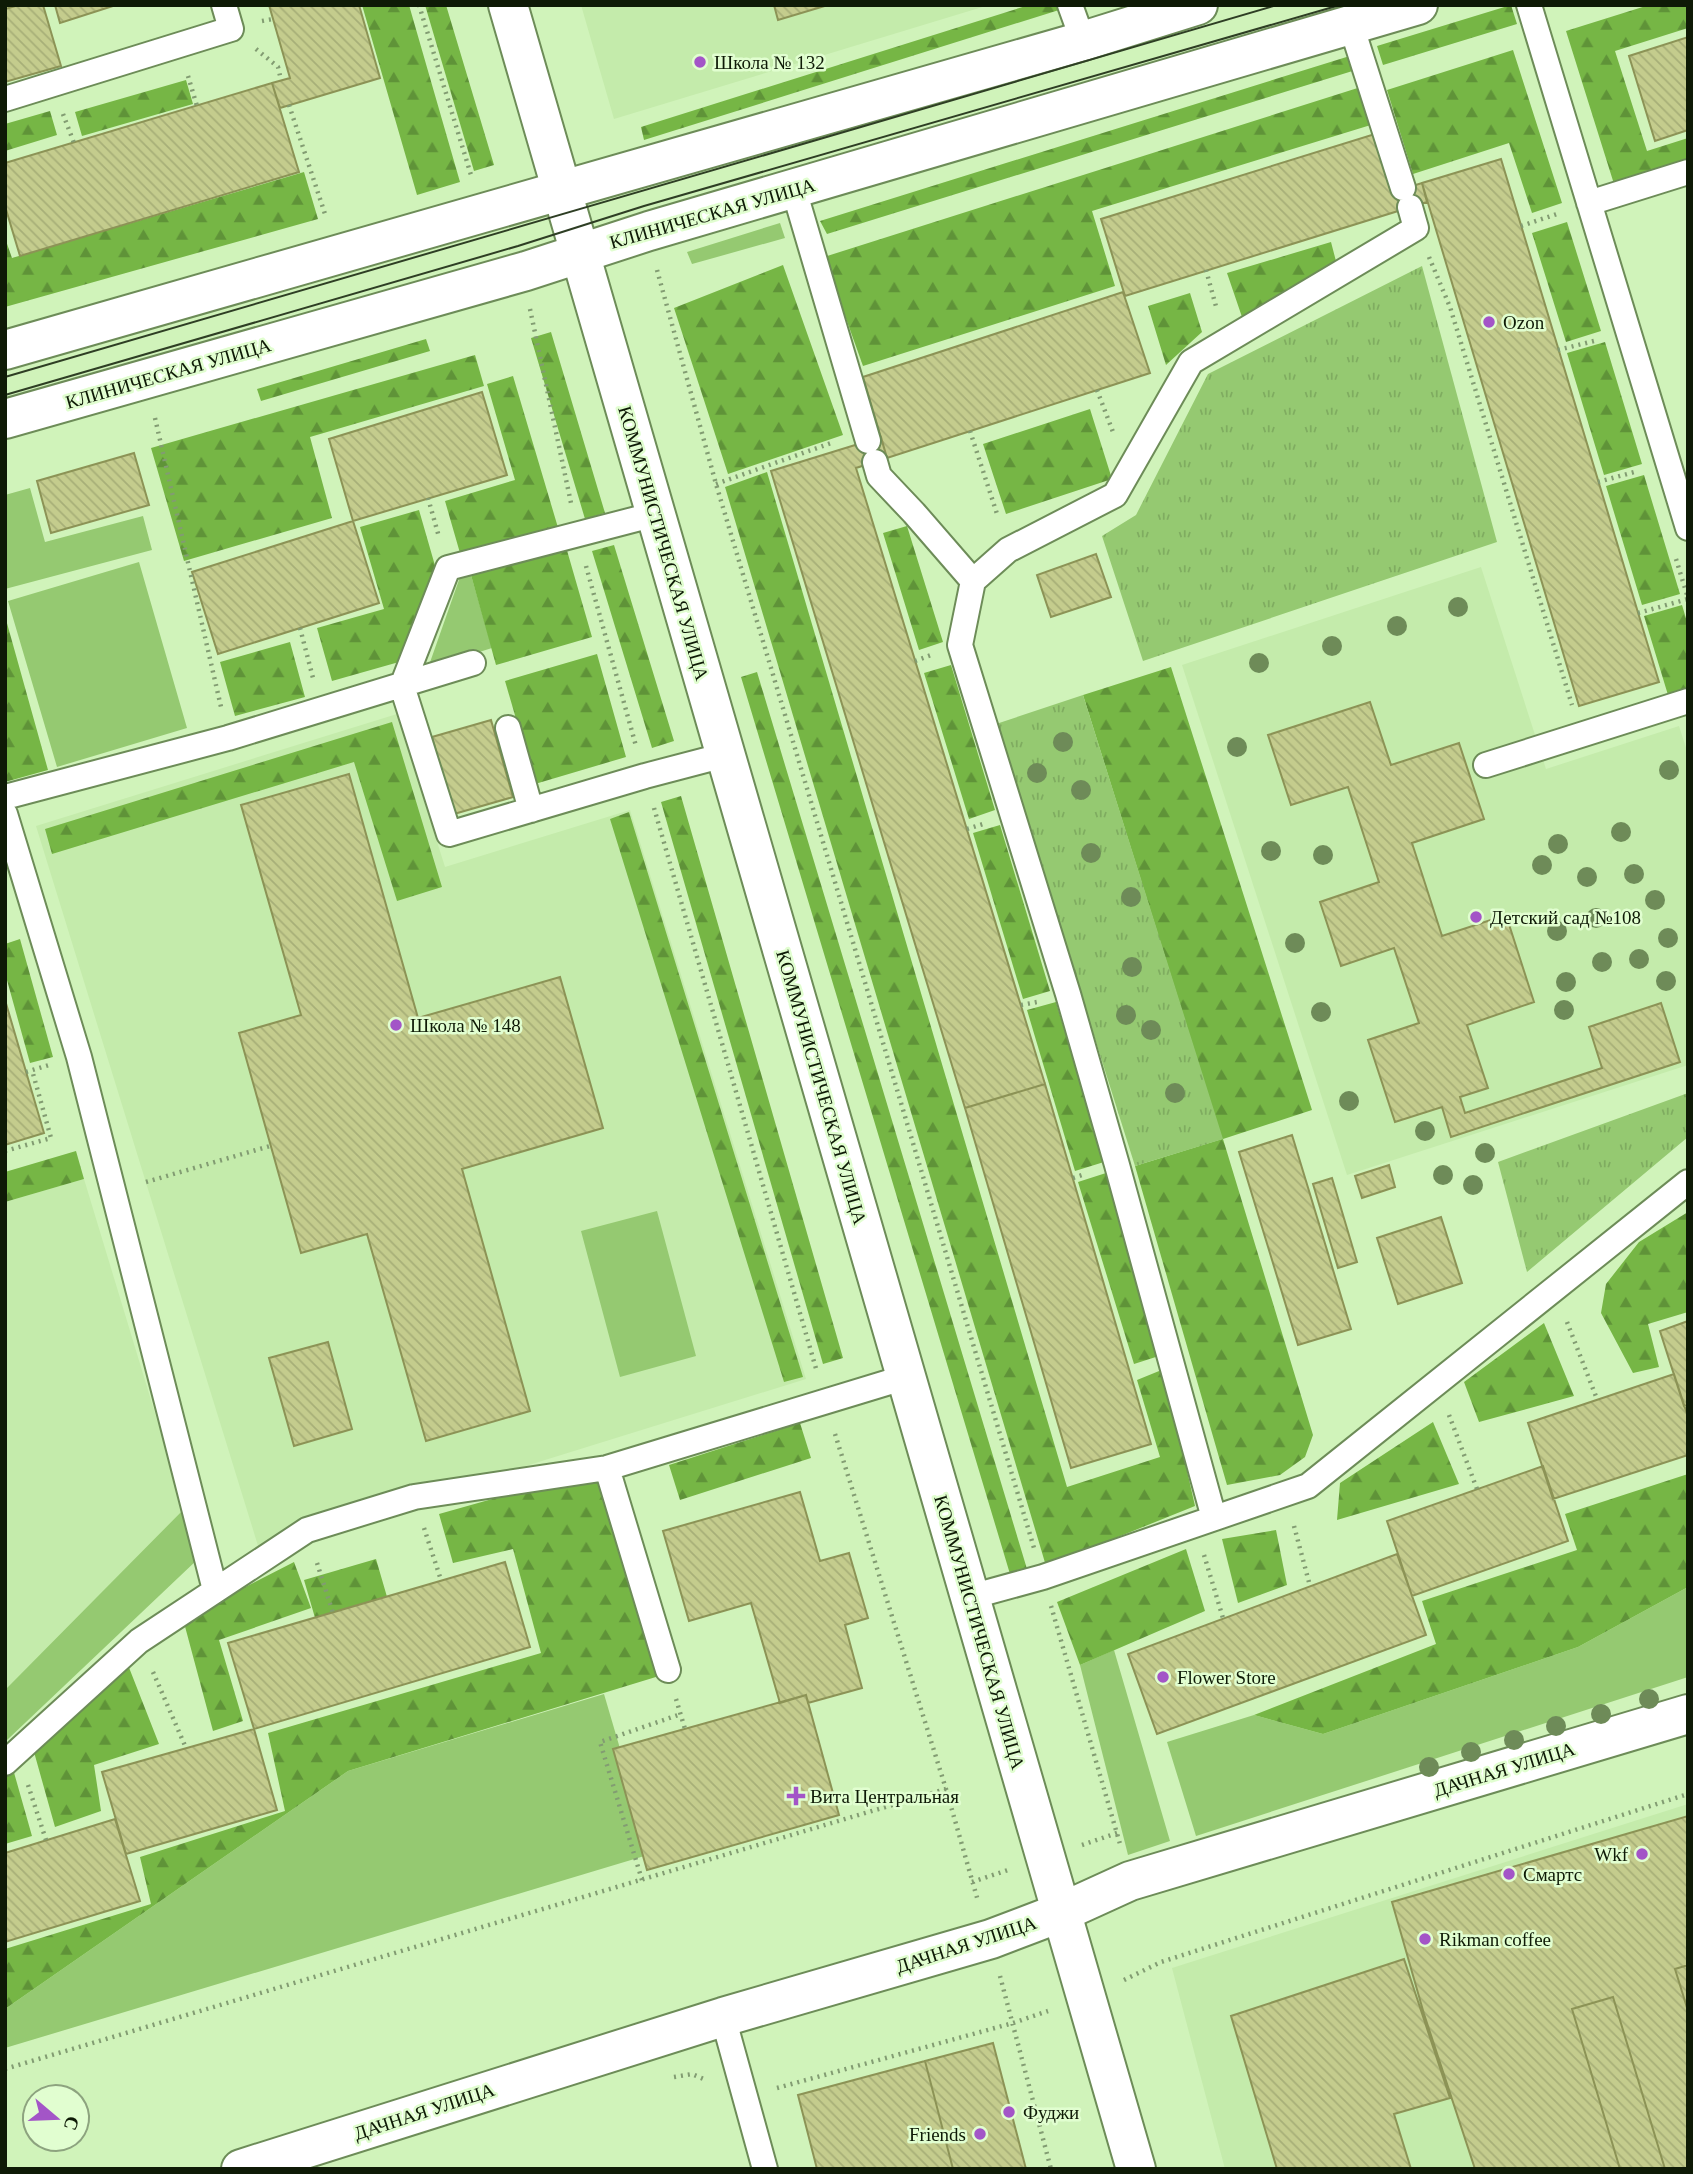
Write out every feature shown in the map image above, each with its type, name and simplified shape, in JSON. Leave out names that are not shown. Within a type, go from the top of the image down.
[{"type":"street","name":"КОММУНИСТИЧЕСКАЯ УЛИЦА","points":[[508,5],[1136,2169]]},
{"type":"street","points":[[5,350],[1083,41],[1198,5]]},
{"type":"street","name":"КЛИНИЧЕСКАЯ УЛИЦА","points":[[5,419],[526,271],[649,231],[1418,5]]},
{"type":"street","name":"ДАЧНАЯ УЛИЦА","points":[[265,2165],[723,2017],[990,1939],[1062,1912],[1130,1881],[1688,1714]]},
{"type":"lane","points":[[1070,5],[1083,41]]},
{"type":"lane","points":[[1529,5],[1688,528]]},
{"type":"lane","points":[[5,99],[228,17]]},
{"type":"lane","points":[[1204,1521],[1076,1020],[960,645],[974,581],[1008,550],[1115,495],[1191,362],[1409,208],[1351,25]]},
{"type":"lane","points":[[1589,202],[1688,172]]},
{"type":"lane","points":[[794,190],[879,476],[974,581]]},
{"type":"lane","points":[[656,514],[448,568],[402,686],[449,834],[725,755]]},
{"type":"lane","points":[[5,797],[228,738],[473,663]]},
{"type":"lane","points":[[1486,765],[1688,701]]},
{"type":"lane","points":[[508,728],[531,810]]},
{"type":"lane","points":[[5,814],[79,1057],[215,1590]]},
{"type":"lane","points":[[970,1597],[1043,1577],[1308,1486],[1688,1182]]},
{"type":"lane","points":[[12,1757],[139,1641],[307,1530],[414,1497],[607,1468],[905,1377]]},
{"type":"lane","points":[[607,1468],[668,1670]]},
{"type":"lane","points":[[723,2017],[765,2169]]},
{"type":"path","points":[[419,5],[471,177],[502,207]]},
{"type":"path","points":[[228,17],[278,67],[281,80]]},
{"type":"path","points":[[289,105],[326,218]]},
{"type":"path","points":[[1409,208],[1450,307],[1581,735]]},
{"type":"path","points":[[649,231],[658,277],[716,484],[1043,1577],[1130,1881]]},
{"type":"path","points":[[526,271],[528,301],[577,533],[825,1401],[990,1939],[1051,2169]]},
{"type":"path","points":[[152,407],[228,738]]},
{"type":"path","points":[[970,431],[1008,550]]},
{"type":"path","points":[[716,484],[870,444]]},
{"type":"path","points":[[1638,613],[1688,599]]},
{"type":"path","points":[[300,628],[322,710]]},
{"type":"path","points":[[5,1151],[51,1138],[32,1070]]},
{"type":"path","points":[[145,1182],[270,1146]]},
{"type":"path","points":[[1554,1288],[1597,1399]]},
{"type":"path","points":[[1437,1383],[1477,1489]]},
{"type":"path","points":[[1285,1494],[1310,1586]]},
{"type":"path","points":[[414,1497],[441,1580]]},
{"type":"path","points":[[1204,1521],[1223,1618]]},
{"type":"path","points":[[307,1530],[333,1613]]},
{"type":"path","points":[[139,1641],[186,1748]]},
{"type":"path","points":[[642,1880],[600,1742],[681,1714]]},
{"type":"path","points":[[12,1757],[46,1840]]},
{"type":"path","points":[[5,2069],[946,1789]]},
{"type":"path","points":[[670,2078],[692,2074],[745,2097],[1013,2023],[1086,1997],[1161,1962],[1688,1794]]},
{"type":"shaded area","name":"Школа № 132","points":[[581,5],[989,5],[614,119]]},
{"type":"shaded area","name":"Детский сад №108","points":[[1481,567],[1546,769],[1679,726],[1688,754],[1688,1065],[1347,1175],[1182,665]]},
{"type":"shaded area","name":"Школа № 148","points":[[397,714],[445,867],[630,810],[806,1379],[259,1549],[36,826]]},
{"type":"shaded area","points":[[84,1179],[184,1509],[5,1690],[5,1202]]},
{"type":"shaded area","points":[[1688,1804],[1688,2169],[1225,2169],[1172,1968]]},
{"type":"green space","points":[[362,5],[409,5],[460,182],[417,195]]},
{"type":"green space","points":[[425,5],[446,5],[494,165],[474,171]]},
{"type":"green space","points":[[1029,5],[1075,5],[644,140],[641,127]]},
{"type":"green space","points":[[1511,5],[1517,24],[1383,65],[1377,46]]},
{"type":"green space","points":[[1649,5],[1688,5],[1688,28],[1615,51],[1647,151],[1688,138],[1688,161],[1614,184],[1566,31]]},
{"type":"green space","points":[[1513,50],[1562,203],[1532,213],[1509,143],[1413,174],[1387,90]]},
{"type":"green space","points":[[1353,55],[1359,69],[827,234],[820,221]]},
{"type":"green space","points":[[186,80],[193,104],[82,136],[75,112]]},
{"type":"green space","points":[[1364,86],[1374,124],[1092,211],[1115,286],[863,366],[824,257]]},
{"type":"green space","points":[[50,111],[57,135],[5,151],[5,124]]},
{"type":"green space","points":[[304,172],[318,219],[5,307],[5,238],[12,258]]},
{"type":"green space","points":[[1567,222],[1601,331],[1566,342],[1532,233]]},
{"type":"green space","points":[[780,223],[785,238],[692,264],[687,252]]},
{"type":"green space","points":[[1331,242],[1337,265],[1242,317],[1227,273]]},
{"type":"green space","points":[[783,265],[843,435],[728,474],[674,308]]},
{"type":"green space","points":[[1422,266],[1497,542],[1143,661],[1102,536],[1136,515],[1208,374]]},
{"type":"green space","points":[[1190,293],[1202,332],[1166,365],[1148,306]]},
{"type":"green space","points":[[551,332],[605,513],[585,519],[531,338]]},
{"type":"green space","points":[[426,339],[430,351],[261,401],[257,389]]},
{"type":"green space","points":[[1605,342],[1642,464],[1604,475],[1567,353]]},
{"type":"green space","points":[[475,355],[484,386],[310,437],[332,518],[184,561],[151,448]]},
{"type":"green space","points":[[513,376],[559,531],[462,560],[445,501],[515,480],[487,384]]},
{"type":"green space","points":[[1090,409],[1112,479],[1006,514],[983,444]]},
{"type":"green space","points":[[767,472],[1067,1487],[1160,1457],[1137,1380],[1164,1369],[1195,1506],[1046,1566],[725,487]]},
{"type":"green space","points":[[1644,475],[1680,594],[1642,605],[1606,486]]},
{"type":"green space","points":[[30,488],[45,542],[143,516],[152,550],[5,589],[5,495]]},
{"type":"green space","points":[[419,510],[436,569],[399,662],[332,681],[317,628],[384,609],[360,527]]},
{"type":"green space","points":[[907,526],[943,642],[919,650],[883,533]]},
{"type":"green space","points":[[614,545],[674,741],[652,748],[592,551]]},
{"type":"green space","points":[[566,547],[592,637],[496,665],[471,575]]},
{"type":"green space","points":[[139,562],[187,728],[57,767],[8,601]]},
{"type":"green space","points":[[471,575],[492,648],[428,668],[460,577]]},
{"type":"green space","points":[[1682,605],[1688,625],[1688,689],[1668,695],[1644,616]]},
{"type":"green space","points":[[5,616],[48,770],[5,782]]},
{"type":"green space","points":[[290,642],[305,697],[235,716],[220,662]]},
{"type":"green space","points":[[597,654],[626,757],[535,784],[505,681]]},
{"type":"green space","points":[[951,665],[995,810],[969,819],[924,673]]},
{"type":"green space","points":[[1171,667],[1312,1110],[1223,1139],[1313,1435],[1305,1457],[1280,1475],[1227,1485],[1135,1166],[1222,1139],[1083,695]]},
{"type":"green space","points":[[757,672],[1027,1569],[1010,1574],[741,677]]},
{"type":"green space","points":[[1083,695],[1223,1139],[1135,1166],[996,724]]},
{"type":"green space","points":[[392,722],[442,887],[397,901],[354,762],[52,854],[45,829]]},
{"type":"green space","points":[[681,796],[843,1358],[823,1364],[661,802]]},
{"type":"green space","points":[[629,812],[803,1377],[784,1382],[610,819]]},
{"type":"green space","points":[[1000,825],[1050,991],[1023,999],[973,833]]},
{"type":"green space","points":[[20,939],[53,1057],[30,1063],[5,973],[5,944]]},
{"type":"green space","points":[[1056,1002],[1104,1162],[1075,1171],[1027,1010]]},
{"type":"green space","points":[[1688,1093],[1688,1137],[1527,1272],[1498,1162]]},
{"type":"green space","points":[[76,1151],[84,1179],[5,1202],[5,1172]]},
{"type":"green space","points":[[1106,1173],[1162,1355],[1134,1364],[1078,1182]]},
{"type":"green space","points":[[657,1211],[696,1356],[620,1377],[581,1231]]},
{"type":"green space","points":[[1688,1212],[1688,1312],[1648,1324],[1659,1367],[1633,1373],[1601,1313],[1606,1284],[1639,1242]]},
{"type":"green space","points":[[1544,1323],[1574,1396],[1479,1422],[1464,1382]]},
{"type":"green space","points":[[1433,1422],[1459,1484],[1337,1520],[1340,1483]]},
{"type":"green space","points":[[800,1423],[811,1458],[680,1500],[669,1465]]},
{"type":"green space","points":[[616,1464],[682,1669],[348,1771],[5,2009],[5,1949],[151,1904],[140,1857],[285,1811],[268,1733],[541,1653],[513,1549],[453,1563],[439,1514]]},
{"type":"green space","points":[[1688,1474],[1688,1587],[1578,1647],[1323,1734],[1254,1715],[1436,1644],[1422,1601],[1577,1550],[1565,1514]]},
{"type":"green space","points":[[184,1509],[198,1559],[6,1741],[5,1690]]},
{"type":"green space","points":[[1276,1530],[1287,1585],[1238,1603],[1222,1539]]},
{"type":"green space","points":[[1186,1549],[1205,1611],[1080,1665],[1057,1602]]},
{"type":"green space","points":[[376,1559],[392,1614],[320,1635],[304,1580]]},
{"type":"green space","points":[[294,1562],[311,1608],[219,1640],[243,1721],[213,1731],[183,1619]]},
{"type":"green space","points":[[1688,1587],[1688,1677],[1196,1836],[1167,1742],[1254,1715],[1323,1734],[1578,1647]]},
{"type":"green space","points":[[1114,1650],[1170,1841],[1128,1855],[1080,1665]]},
{"type":"green space","points":[[128,1665],[159,1744],[94,1765],[101,1811],[55,1827],[34,1752]]},
{"type":"green space","points":[[604,1694],[651,1854],[5,2048],[5,2009],[348,1771]]},
{"type":"green space","points":[[13,1769],[32,1836],[5,1844],[5,1777]]},
{"type":"building","points":[[19,5],[43,5],[61,66],[5,82],[5,9]]},
{"type":"building","points":[[55,5],[116,5],[60,23]]},
{"type":"building","points":[[269,5],[359,5],[380,78],[280,108],[272,83],[290,78]]},
{"type":"building","points":[[774,5],[828,5],[778,20]]},
{"type":"building","points":[[1688,37],[1688,130],[1655,141],[1629,56]]},
{"type":"building","points":[[272,83],[299,172],[20,256],[5,206],[5,163]]},
{"type":"building","points":[[1375,134],[1393,192],[1422,183],[1427,202],[1125,296],[1101,219]]},
{"type":"building","points":[[1501,159],[1659,682],[1579,706],[1422,183]]},
{"type":"building","points":[[1123,292],[1150,373],[887,458],[863,377]]},
{"type":"building","points":[[482,392],[507,475],[353,521],[329,439]]},
{"type":"building","points":[[881,437],[887,458],[856,468],[1045,1084],[965,1108],[771,471]]},
{"type":"building","points":[[134,453],[149,505],[51,533],[37,481]]},
{"type":"building","points":[[353,521],[379,603],[218,654],[192,572]]},
{"type":"building","points":[[1096,554],[1111,597],[1051,617],[1037,575]]},
{"type":"building","points":[[1370,702],[1391,765],[1459,743],[1484,819],[1412,843],[1442,936],[1506,915],[1534,1002],[1467,1025],[1488,1088],[1460,1097],[1465,1113],[1602,1068],[1589,1027],[1661,1003],[1680,1062],[1451,1137],[1442,1107],[1395,1122],[1368,1040],[1419,1023],[1394,948],[1341,966],[1320,902],[1379,882],[1348,787],[1291,805],[1268,735]]},
{"type":"building","points":[[491,720],[513,797],[454,814],[432,737]]},
{"type":"building","points":[[349,774],[418,1018],[560,977],[603,1128],[462,1169],[530,1411],[426,1441],[367,1234],[301,1253],[239,1033],[301,1015],[241,805]]},
{"type":"building","points":[[5,1000],[44,1133],[5,1145]]},
{"type":"building","points":[[1045,1084],[1151,1444],[1071,1468],[965,1108]]},
{"type":"building","points":[[1292,1135],[1351,1329],[1298,1345],[1239,1152]]},
{"type":"building","points":[[1389,1165],[1395,1187],[1362,1198],[1355,1176]]},
{"type":"building","points":[[1332,1178],[1357,1262],[1338,1268],[1313,1184]]},
{"type":"building","points":[[1441,1217],[1462,1283],[1398,1304],[1377,1238]]},
{"type":"building","points":[[1688,1321],[1688,1405],[1684,1406],[1660,1331]]},
{"type":"building","points":[[328,1342],[352,1429],[294,1446],[269,1358]]},
{"type":"building","points":[[1674,1374],[1688,1417],[1688,1455],[1553,1499],[1528,1423]]},
{"type":"building","points":[[1543,1466],[1568,1541],[1412,1596],[1387,1521]]},
{"type":"building","points":[[800,1492],[820,1561],[849,1553],[868,1618],[845,1625],[862,1688],[808,1703],[806,1695],[780,1703],[751,1603],[689,1621],[663,1531]]},
{"type":"building","points":[[1397,1554],[1426,1635],[1157,1734],[1128,1654]]},
{"type":"building","points":[[505,1562],[530,1647],[254,1729],[228,1643]]},
{"type":"building","points":[[806,1695],[839,1815],[647,1870],[613,1749]]},
{"type":"building","points":[[254,1729],[277,1810],[126,1854],[102,1772]]},
{"type":"building","points":[[1688,1816],[1688,2169],[1475,2169],[1424,2014],[1392,1902]]},
{"type":"building","points":[[115,1819],[140,1901],[5,1942],[5,1853]]},
{"type":"building","points":[[1404,1959],[1450,2098],[1394,2114],[1411,2169],[1277,2169],[1231,2016]]},
{"type":"building","points":[[1688,1965],[1688,2011],[1675,1969]]},
{"type":"building","points":[[1613,1997],[1665,2169],[1620,2169],[1572,2009]]},
{"type":"building","points":[[993,2043],[1026,2169],[953,2169],[925,2061]]},
{"type":"building","points":[[925,2061],[953,2169],[817,2169],[798,2095]]},
{"type":"tram line","points":[[5,377],[1277,5]]},
{"type":"tram line","points":[[5,395],[518,246],[644,206],[1340,5]]},
{"type":"place","name":"Школа № 132","points":[[700,62]]},
{"type":"place","name":"Ozon","points":[[1489,322]]},
{"type":"place","name":"Детский сад №108","points":[[1476,917]]},
{"type":"place","name":"Школа № 148","points":[[396,1025]]},
{"type":"place","name":"Flower Store","points":[[1163,1677]]},
{"type":"place","name":"Вита Центральная","points":[[796,1796]]},
{"type":"place","name":"Wkf","points":[[1642,1854]]},
{"type":"place","name":"Смартс","points":[[1509,1874]]},
{"type":"place","name":"Rikman coffee","points":[[1425,1939]]},
{"type":"place","name":"Фуджи","points":[[1009,2112]]},
{"type":"place","name":"Friends","points":[[980,2134]]}]
